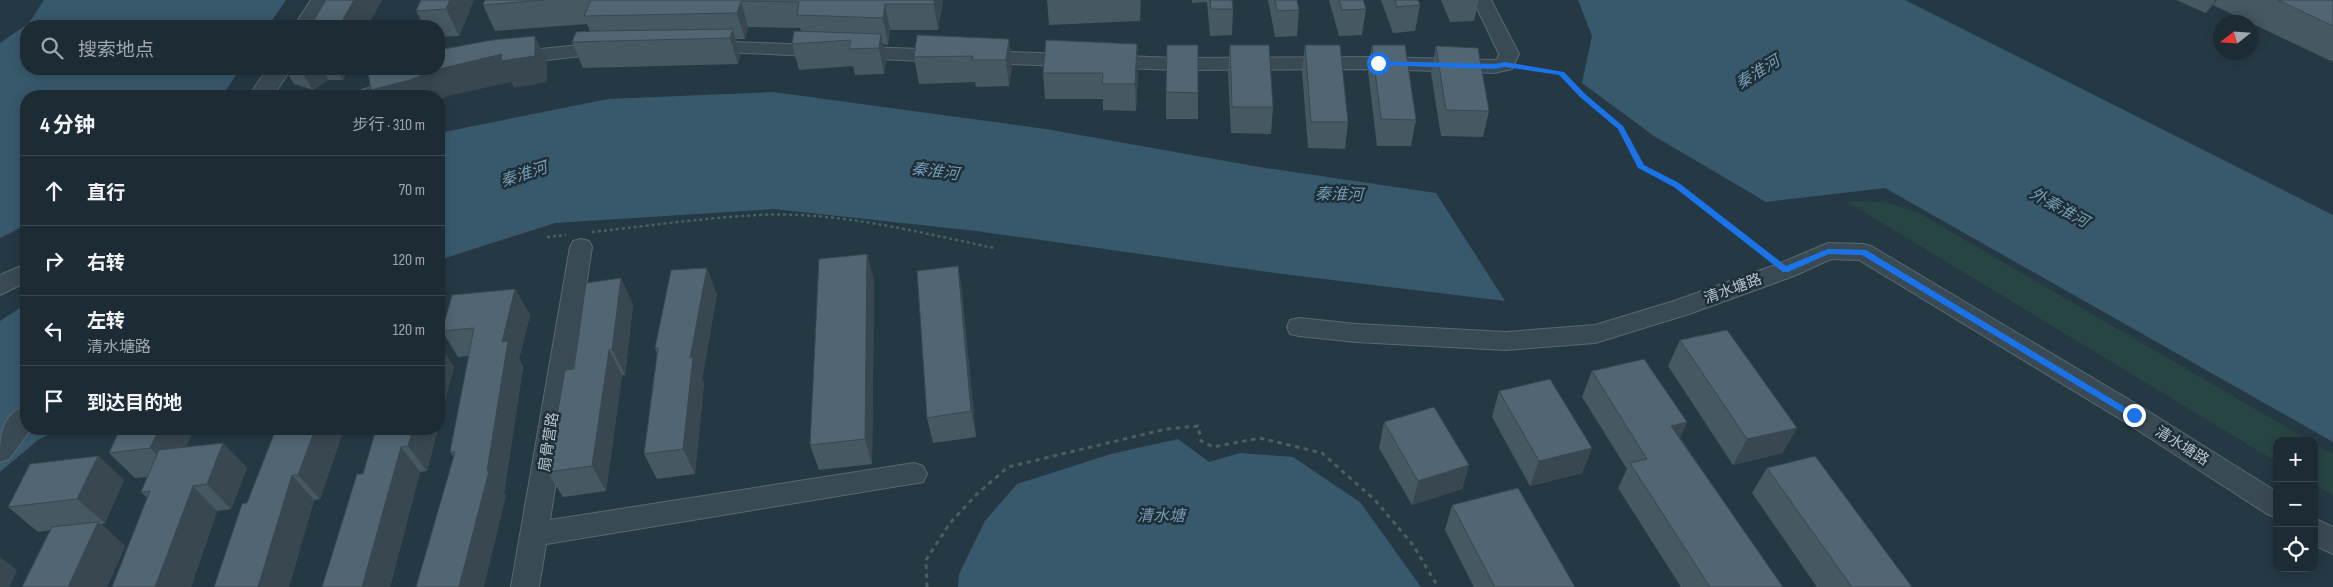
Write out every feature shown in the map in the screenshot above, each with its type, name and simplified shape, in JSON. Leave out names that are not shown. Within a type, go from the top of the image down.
[{"type":"street","points":[[310,20],[322,0]]},
{"type":"street","points":[[683,48],[752,47],[1178,64],[1378,63],[1505,65],[1509,54],[1482,0]]},
{"type":"street","points":[[495,60],[625,48]]},
{"type":"street","points":[[265,90],[275,75]]},
{"type":"street","points":[[383,90],[422,75]]},
{"type":"street","name":"扇骨营路","points":[[525,587],[580,238]]},
{"type":"street","name":"清水塘路","points":[[1299,327],[1356,334],[1506,341],[1595,334],[1681,308],[1786,270],[1828,252],[1863,252],[2134,415],[2273,503]]},
{"type":"street","points":[[0,286],[20,275]]},
{"type":"street","points":[[0,451],[20,424]]},
{"type":"street","points":[[534,534],[914,474]]},
{"type":"street","points":[[2318,533],[2333,542]]},
{"type":"path","points":[[1505,65],[1561,73],[1582,96],[1621,128],[1641,166],[1676,185],[1786,270]]},
{"type":"path","points":[[547,237],[580,238],[759,215],[834,218],[904,229],[994,248]]},
{"type":"path","points":[[927,587],[926,560],[950,523],[977,494],[1008,467],[1166,429],[1198,426],[1201,441],[1213,447],[1260,438],[1322,453],[1375,500],[1413,545],[1438,587]]},
{"type":"green space","points":[[1846,201],[1884,202],[1917,212],[2303,437],[2273,437],[2273,460]]},
{"type":"green space","points":[[2318,446],[2333,454],[2333,496],[2318,487]]},
{"type":"water","points":[[44,0],[286,0],[272,20],[31,20]]},
{"type":"water","points":[[1578,0],[1905,0],[2333,215],[2333,442],[1885,188],[1766,202],[1654,136],[1582,83],[1592,36]]},
{"type":"water","points":[[20,29],[20,75],[236,75],[226,90],[20,90],[20,228],[0,238],[0,43]]},
{"type":"water","name":"秦淮河","points":[[773,92],[1046,129],[1259,167],[1436,193],[1505,301],[1283,274],[976,231],[774,209],[555,223],[445,258],[445,132],[608,99]]},
{"type":"water","points":[[20,308],[20,435],[47,435],[38,440],[0,472],[0,321]]},
{"type":"water","name":"清水塘","points":[[1178,439],[1209,462],[1240,453],[1293,457],[1360,502],[1421,587],[958,587],[959,574],[985,521],[1017,484],[1111,454]]},
{"type":"building","points":[[326,0],[354,0],[342,20],[314,20]]},
{"type":"building","points":[[421,0],[450,0],[446,9],[416,11]]},
{"type":"building","points":[[485,0],[544,0],[483,5]]},
{"type":"building","points":[[591,0],[934,0],[934,4],[885,4],[883,18],[797,15],[799,2],[741,1],[737,13],[584,16]]},
{"type":"building","points":[[1210,0],[1232,0],[1233,9],[1211,9]]},
{"type":"building","points":[[1275,0],[1297,0],[1299,10],[1277,11]]},
{"type":"building","points":[[1339,0],[1363,0],[1366,9],[1342,10]]},
{"type":"building","points":[[1395,0],[1418,0],[1420,5],[1397,7]]},
{"type":"building","points":[[2278,0],[2333,0],[2333,26]]},
{"type":"building","points":[[733,29],[730,38],[572,42],[576,32]]},
{"type":"building","points":[[794,31],[881,34],[879,48],[849,49],[851,40],[792,44]]},
{"type":"building","points":[[917,35],[1009,39],[1006,60],[972,60],[973,56],[914,57]]},
{"type":"building","points":[[535,36],[535,56],[501,61],[502,54],[445,68],[445,49],[492,40]]},
{"type":"building","points":[[1046,40],[1137,44],[1135,84],[1102,84],[1103,73],[1043,73]]},
{"type":"building","points":[[1167,45],[1198,45],[1198,93],[1166,92]]},
{"type":"building","points":[[1230,45],[1269,45],[1273,107],[1232,107]]},
{"type":"building","points":[[1305,45],[1340,45],[1348,122],[1311,122]]},
{"type":"building","points":[[1372,45],[1405,45],[1416,120],[1381,119]]},
{"type":"building","points":[[1436,46],[1478,48],[1489,111],[1446,110]]},
{"type":"building","points":[[368,75],[423,75],[410,80],[371,90]]},
{"type":"building","points":[[867,254],[865,439],[810,445],[819,259]]},
{"type":"building","points":[[958,266],[971,411],[927,418],[917,271]]},
{"type":"building","points":[[707,268],[690,358],[693,357],[683,449],[644,454],[658,348],[655,348],[671,270]]},
{"type":"building","points":[[621,278],[612,349],[609,350],[592,466],[547,472],[565,370],[574,369],[586,283]]},
{"type":"building","points":[[515,289],[502,342],[508,341],[487,471],[489,471],[459,587],[416,587],[455,452],[450,452],[474,328],[445,331],[445,320],[452,295]]},
{"type":"building","points":[[1727,330],[1797,428],[1747,439],[1680,340]]},
{"type":"building","points":[[1644,359],[1687,422],[1671,426],[1783,587],[1710,587],[1630,463],[1647,459],[1592,371]]},
{"type":"building","points":[[1550,379],[1592,448],[1539,461],[1499,391]]},
{"type":"building","points":[[1434,407],[1469,465],[1418,481],[1384,422]]},
{"type":"building","points":[[117,435],[156,435],[150,448],[109,453]]},
{"type":"building","points":[[274,435],[313,435],[298,475],[292,475],[258,587],[214,587],[242,504],[247,503]]},
{"type":"building","points":[[374,435],[411,435],[408,446],[401,447],[362,587],[322,587],[357,474],[363,474]]},
{"type":"building","points":[[223,443],[207,484],[193,486],[155,587],[112,587],[150,491],[141,492],[159,450]]},
{"type":"building","points":[[98,456],[77,499],[8,507],[30,464]]},
{"type":"building","points":[[1815,456],[1912,587],[1852,587],[1767,468]]},
{"type":"building","points":[[1518,488],[1575,587],[1495,587],[1452,505]]},
{"type":"building","points":[[98,522],[68,587],[22,587],[52,527]]},
{"type":"route","points":[[1378,63],[1505,65],[1561,73],[1582,96],[1621,128],[1641,166],[1676,185],[1786,270],[1828,252],[1847,250],[1863,252],[2134,415]]},
{"type":"water label","name":"外秦淮河","points":[[2059,208]]}]
